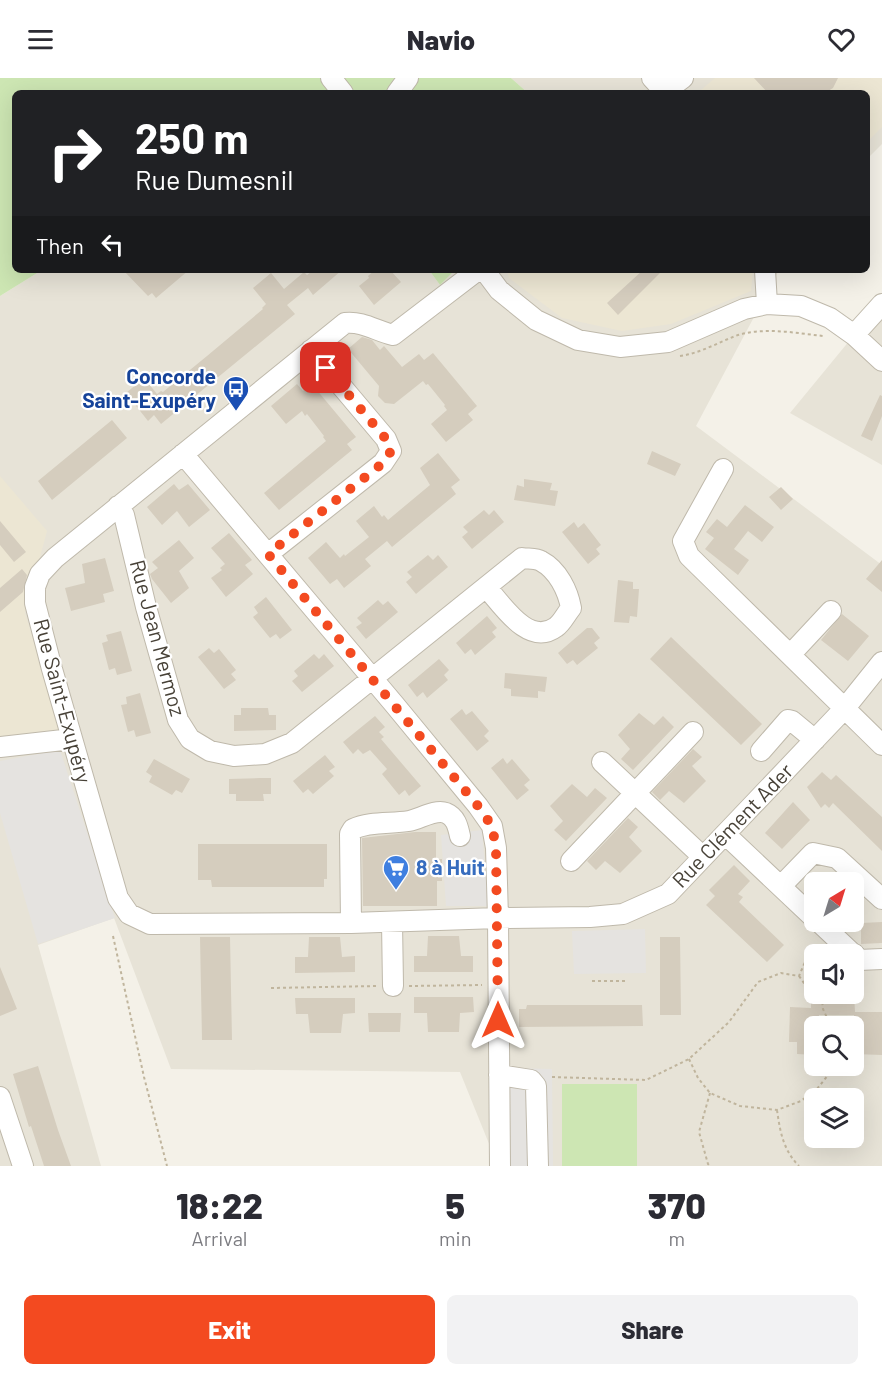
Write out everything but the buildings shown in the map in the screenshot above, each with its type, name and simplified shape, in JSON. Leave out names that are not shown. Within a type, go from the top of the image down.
[{"type":"street","points":[[331,78],[341,90]]},
{"type":"street","name":"Rue Saint-Exupéry","points":[[221,924],[150,924],[129,914],[118,898],[35,603],[35,587],[40,574],[55,558],[118,506],[345,323],[367,324],[381,332],[393,334],[474,273]]},
{"type":"street","points":[[486,273],[500,290],[536,320],[578,340],[620,347],[668,342],[744,309],[766,304],[801,306],[830,318],[854,335],[882,361]]},
{"type":"street","points":[[765,273],[766,304]]},
{"type":"street","points":[[854,335],[882,303]]},
{"type":"street","points":[[268,554],[383,463],[391,451],[386,439],[311,350]]},
{"type":"street","points":[[183,454],[478,806],[492,826],[496,848],[498,918],[500,1166]]},
{"type":"street","points":[[723,469],[683,541],[689,556],[882,745]]},
{"type":"street","name":"Rue Jean Mermoz","points":[[118,506],[124,515],[146,607],[178,720],[190,739],[210,751],[234,756],[265,754],[292,743],[487,588]]},
{"type":"street","points":[[790,655],[831,611]]},
{"type":"street","name":"Rue Clément Ader","points":[[221,924],[392,922],[590,917],[623,914],[668,894],[845,708],[882,662]]},
{"type":"street","points":[[761,751],[788,720],[815,740]]},
{"type":"street","points":[[571,861],[693,732]]},
{"type":"street","points":[[0,747],[72,739]]},
{"type":"street","points":[[602,762],[704,857]]},
{"type":"street","points":[[351,923],[350,834],[353,829],[380,823],[410,821],[441,812],[448,814],[457,822],[460,836]]},
{"type":"street","points":[[725,834],[804,908]]},
{"type":"street","points":[[782,886],[813,853],[837,858],[882,899]]},
{"type":"street","points":[[392,922],[393,986]]},
{"type":"street","points":[[829,932],[842,944]]},
{"type":"street","points":[[864,960],[882,959]]},
{"type":"street","points":[[499,1075],[531,1080],[536,1086],[538,1166]]},
{"type":"street","points":[[0,1097],[23,1166]]},
{"type":"path","points":[[799,976],[821,932]]},
{"type":"path","points":[[113,936],[136,1044],[167,1166]]},
{"type":"path","points":[[552,1077],[646,1080],[689,1059],[729,1022],[758,982],[781,973],[799,976],[811,993],[822,1000],[826,1016]]},
{"type":"path","points":[[592,981],[626,981]]},
{"type":"path","points":[[689,1059],[698,1078],[710,1093],[740,1106],[777,1110],[801,1101],[817,1089],[828,1076]]},
{"type":"path","points":[[710,1093],[699,1132],[710,1166]]},
{"type":"path","points":[[777,1110],[781,1136],[790,1157],[799,1166]]},
{"type":"shaded area","points":[[511,78],[882,78],[882,144],[870,156],[870,90],[525,90]]},
{"type":"shaded area","points":[[715,78],[882,78],[882,127],[870,139],[870,90],[701,90]]},
{"type":"shaded area","points":[[37,273],[431,273],[440,285],[452,273],[777,273],[696,426],[882,565],[882,1166],[498,1166],[460,1072],[171,1069],[114,918],[38,945],[101,1166],[0,1166],[0,296]]},
{"type":"shaded area","points":[[508,273],[753,273],[751,291],[671,324],[622,331],[562,318],[509,278]]},
{"type":"shaded area","points":[[882,301],[882,465],[790,413]]},
{"type":"shaded area","points":[[0,476],[47,531],[25,613],[64,740],[0,750]]},
{"type":"shaded area","points":[[60,750],[115,918],[38,944],[0,813],[0,761]]},
{"type":"shaded area","points":[[482,830],[488,906],[446,906],[441,835]]},
{"type":"shaded area","points":[[645,929],[646,973],[574,974],[572,931]]},
{"type":"shaded area","points":[[510,1068],[552,1069],[553,1166],[511,1166]]},
{"type":"green space","points":[[0,78],[511,78],[525,90],[12,90],[12,273],[37,273],[0,296]]},
{"type":"green space","points":[[431,273],[452,273],[440,285]]},
{"type":"green space","points":[[562,1084],[637,1084],[637,1166],[562,1166]]},
{"type":"place","name":"Concorde Saint-Exupéry","points":[[236,412]]},
{"type":"place","name":"8 à Huit","points":[[396,891]]},
{"type":"route","points":[[326,368],[386,439],[391,451],[383,463],[268,554],[478,806],[492,826],[496,848],[498,1020]]}]
